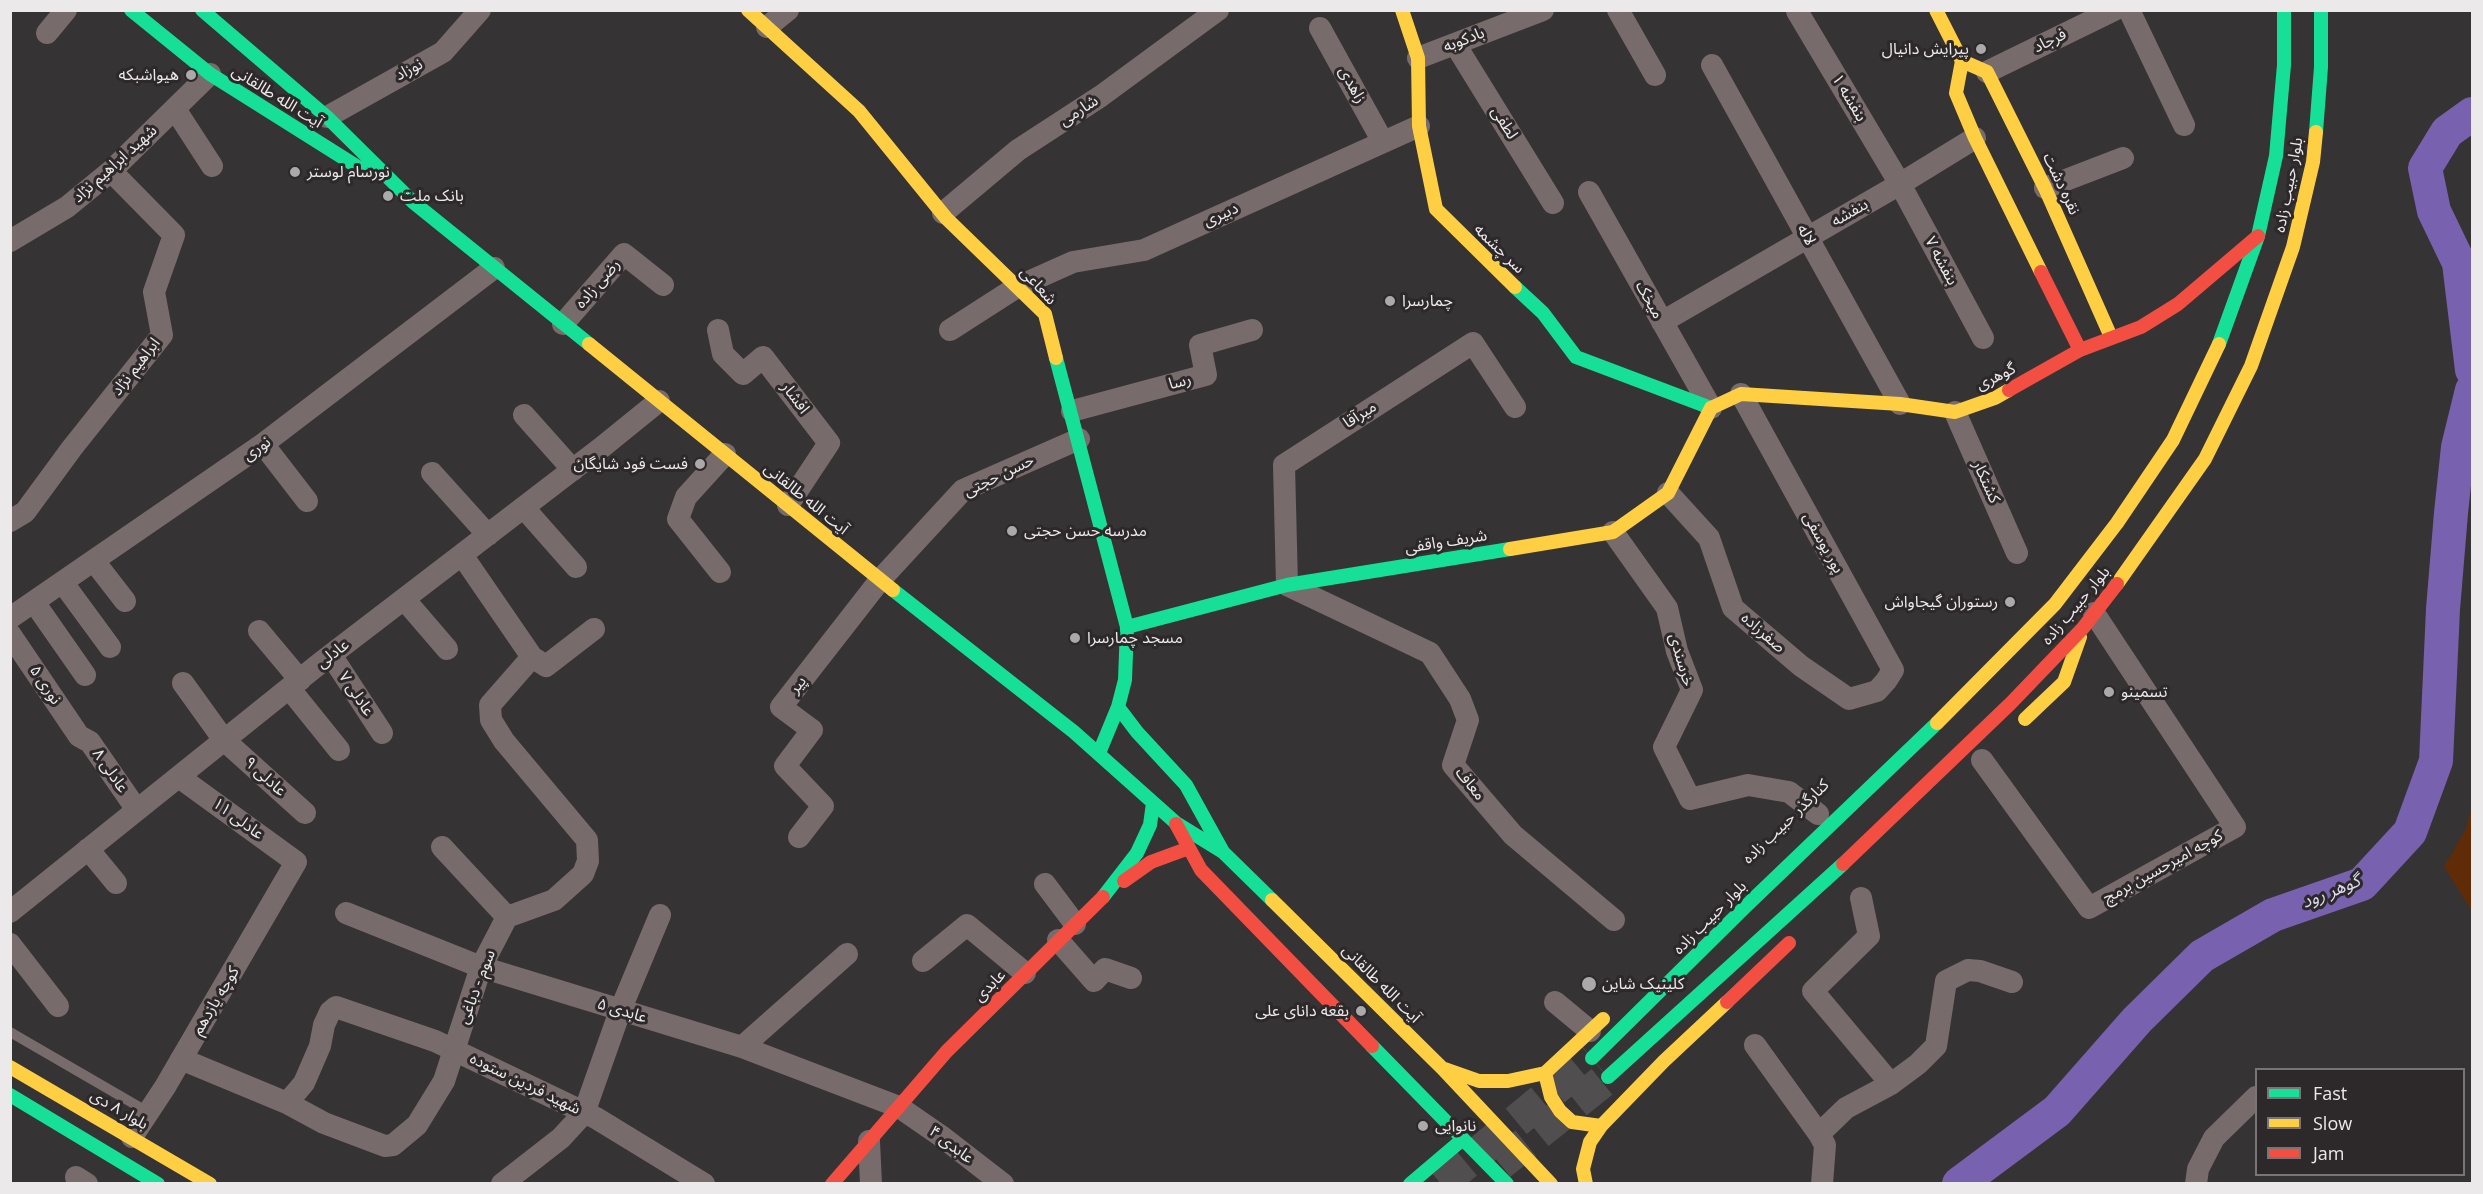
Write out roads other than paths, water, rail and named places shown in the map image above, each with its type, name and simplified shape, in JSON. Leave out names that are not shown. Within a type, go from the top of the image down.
[{"type":"main road","name":"آیت الله طالقانی","points":[[131,10],[210,74],[413,202]]},
{"type":"main road","name":"شعاعی","points":[[748,10],[859,111],[943,213],[1045,314],[1127,627],[1125,680],[1118,707],[1099,753]]},
{"type":"main road","name":"سر چشمه","points":[[1402,10],[1418,58],[1419,126],[1436,209],[1486,261],[1543,313],[1576,357],[1711,408]]},
{"type":"main road","points":[[1936,10],[1962,61],[1956,93],[1975,138],[2080,350]]},
{"type":"main road","name":"بلوار حبیب زاده","points":[[1592,1058],[1753,899],[1984,677],[2055,604],[2117,523],[2173,440],[2217,351],[2258,236],[2276,156],[2284,65],[2284,10]]},
{"type":"main road","name":"بلوار حبیب زاده","points":[[1608,1077],[1818,888],[2011,703],[2089,620],[2146,545],[2205,459],[2251,366],[2293,247],[2313,162],[2321,67],[2321,10]]},
{"type":"main road","name":"آیت الله طالقانی","points":[[205,11],[327,117],[413,202],[880,580],[1078,729],[1099,753],[1176,823],[1223,852],[1463,1139],[1507,1184]]},
{"type":"main road","points":[[187,19],[205,11]]},
{"type":"main road","points":[[1962,61],[1987,72]]},
{"type":"main road","name":"نقره دشت","points":[[1987,72],[2045,188],[2110,337]]},
{"type":"main road","name":"گوهری","points":[[1711,408],[1741,394],[1900,404],[1955,412],[1995,398],[2080,350],[2141,327],[2178,304],[2258,236]]},
{"type":"main road","points":[[2064,318],[2070,321],[2084,320],[2096,304]]},
{"type":"main road","name":"شریف واقفی","points":[[1127,627],[1287,585],[1613,532],[1668,493],[1711,408]]},
{"type":"main road","points":[[1979,662],[2055,604]]},
{"type":"main road","points":[[2015,728],[2064,682],[2089,620]]},
{"type":"main road","points":[[1103,702],[1125,680]]},
{"type":"main road","points":[[1118,707],[1137,732],[1186,785],[1223,852]]},
{"type":"main road","name":"عابدی","points":[[832,1184],[947,1051],[1104,896],[1137,853],[1150,825],[1153,803]]},
{"type":"main road","name":"آیت الله طالقانی","points":[[1176,823],[1201,870],[1442,1068],[1551,1184]]},
{"type":"main road","points":[[1104,896],[1151,862],[1189,848]]},
{"type":"main road","points":[[1586,1184],[1583,1169],[1590,1142],[1601,1126],[1664,1061],[1803,930]]},
{"type":"main road","points":[[1442,1068],[1479,1081],[1508,1081],[1545,1073],[1616,1007]]},
{"type":"main road","name":"بلوار ۸ دی","points":[[10,1066],[210,1184]]},
{"type":"main road","points":[[1545,1073],[1551,1097],[1560,1111],[1572,1122],[1601,1126]]},
{"type":"main road","points":[[10,1095],[158,1184]]},
{"type":"main road","points":[[1415,1180],[1463,1139]]},
{"type":"main road","points":[[1415,1180],[1442,1179]]},
{"type":"street","points":[[46,33],[66,10]]},
{"type":"street","name":"نوزاد","points":[[327,117],[396,76],[443,52],[480,10]]},
{"type":"street","points":[[766,27],[788,10]]},
{"type":"street","name":"شارمی","points":[[943,213],[1018,150],[1101,96],[1218,10]]},
{"type":"street","name":"بادکوبه","points":[[1418,58],[1543,10]]},
{"type":"street","points":[[1618,10],[1655,75]]},
{"type":"street","name":"فرجاد","points":[[1987,72],[2114,10]]},
{"type":"street","points":[[2129,10],[2184,125]]},
{"type":"street","name":"بنفشه ۱","points":[[1797,11],[1900,184]]},
{"type":"street","name":"زاهدی","points":[[1320,28],[1383,142]]},
{"type":"street","name":"لطفی","points":[[1455,44],[1553,203]]},
{"type":"street","name":"لاله","points":[[1712,65],[1900,404]]},
{"type":"street","name":"شهید ابراهیم نژاد","points":[[10,241],[67,207],[111,171],[210,74]]},
{"type":"street","points":[[175,109],[212,166]]},
{"type":"street","name":"دبیری","points":[[950,330],[1017,287],[1073,262],[1144,250],[1419,126]]},
{"type":"street","name":"بنفشه","points":[[1662,322],[1975,138]]},
{"type":"street","points":[[2045,188],[2123,158]]},
{"type":"street","name":"ابراهیم نژاد","points":[[10,521],[25,512],[72,448],[162,335],[154,292],[174,236],[111,171]]},
{"type":"street","name":"بنفشه ۷","points":[[1900,184],[1983,338]]},
{"type":"street","name":"میخک","points":[[1589,192],[1711,408]]},
{"type":"street","name":"رضی زاده","points":[[564,324],[624,254],[663,285]]},
{"type":"street","name":"نوری","points":[[10,618],[263,444],[494,268]]},
{"type":"street","name":"افشار","points":[[718,330],[723,354],[743,374],[763,357],[829,443],[788,505]]},
{"type":"street","name":"رسا","points":[[1072,411],[1206,375],[1200,345],[1252,330]]},
{"type":"street","name":"میرآقا","points":[[1287,585],[1284,465],[1473,343],[1515,407]]},
{"type":"street","name":"پور یوسفی","points":[[1741,394],[1893,670],[1877,691]]},
{"type":"street","name":"عادلی","points":[[10,912],[331,655],[573,470],[658,401]]},
{"type":"street","name":"کشتکار","points":[[1955,412],[2017,553]]},
{"type":"street","points":[[524,415],[573,470]]},
{"type":"street","name":"حسن حجتی","points":[[880,580],[963,490],[1079,439]]},
{"type":"street","points":[[263,444],[307,501]]},
{"type":"street","points":[[720,572],[678,519],[686,497],[725,454]]},
{"type":"street","points":[[432,473],[488,535]]},
{"type":"street","name":"صفرزاده","points":[[1668,493],[1709,538],[1733,608],[1801,666],[1849,699],[1877,691]]},
{"type":"street","points":[[524,508],[576,567]]},
{"type":"street","name":"خرسندی","points":[[1613,532],[1667,608],[1677,651],[1692,690],[1664,747],[1690,799],[1748,785],[1789,792],[1818,814]]},
{"type":"street","points":[[462,555],[532,657],[546,666],[594,629]]},
{"type":"street","points":[[94,561],[125,602]]},
{"type":"street","name":"پیر","points":[[800,837],[823,806],[785,766],[812,730],[781,707],[880,580]]},
{"type":"street","points":[[63,583],[110,647]]},
{"type":"street","name":"معاف","points":[[1287,585],[1430,653],[1460,699],[1468,720],[1453,765],[1513,835],[1614,920]]},
{"type":"street","points":[[404,599],[447,649]]},
{"type":"street","points":[[34,602],[85,675]]},
{"type":"street","name":"کوچه امیرحسین برمچ","points":[[1982,760],[2089,908],[2235,827],[2089,620]]},
{"type":"street","points":[[259,631],[339,750]]},
{"type":"street","name":"نوری ۵","points":[[10,634],[79,736]]},
{"type":"street","name":"عادلی ۷","points":[[331,655],[382,733]]},
{"type":"street","points":[[442,847],[507,917],[554,900],[583,874],[588,861],[587,840],[504,741],[491,720],[490,705],[532,657]]},
{"type":"street","name":"عادلی ۹","points":[[183,683],[224,740],[305,813]]},
{"type":"street","name":"عادلی ۸","points":[[79,736],[90,742],[137,810]]},
{"type":"street","name":"عادلی ۱۱","points":[[179,777],[296,862]]},
{"type":"street","points":[[88,849],[116,883]]},
{"type":"street","name":"کوچه یازدهم","points":[[132,1137],[181,1059],[296,862]]},
{"type":"street","points":[[1045,884],[1076,924]]},
{"type":"street","points":[[1861,898],[1869,936],[1813,991],[1891,1084]]},
{"type":"street","name":"عابدی ۵","points":[[346,913],[481,967],[742,1047],[899,1107]]},
{"type":"street","points":[[503,1183],[561,1138],[584,1113],[620,1011],[660,915]]},
{"type":"street","name":"سوم - دباغی","points":[[181,1059],[287,1103],[324,1123],[386,1146],[393,1145],[417,1125],[444,1081],[481,967],[507,917]]},
{"type":"street","points":[[923,961],[967,925],[1025,973]]},
{"type":"street","points":[[1059,940],[1094,981],[1106,969],[1131,978]]},
{"type":"street","points":[[10,944],[58,1005]]},
{"type":"street","points":[[742,1047],[847,954]]},
{"type":"street","points":[[1819,1134],[1845,1108],[1891,1084],[1918,1064],[1936,1046],[1946,981],[1968,970],[1980,971],[2012,982]]},
{"type":"street","points":[[1555,1002],[1590,1031]]},
{"type":"street","name":"شهید فردین ستوده","points":[[287,1103],[304,1083],[320,1046],[324,1025],[330,1012],[336,1007],[435,1041],[596,1118],[704,1184]]},
{"type":"street","points":[[1755,1045],[1825,1145],[1822,1184]]},
{"type":"street","points":[[2196,1184],[2198,1169],[2214,1138],[2255,1098]]},
{"type":"street","name":"عابدی ۴","points":[[899,1107],[1003,1184]]},
{"type":"street","points":[[869,1141],[872,1184]]},
{"type":"lane","points":[[10,1032],[148,1112]]},
{"type":"waterway","name":"گوهر رود","points":[[2472,114],[2447,132],[2425,168],[2434,211],[2459,263],[2472,370]]},
{"type":"waterway","name":"گوهر رود","points":[[1959,1184],[2057,1111],[2137,1020],[2202,956],[2273,915],[2362,884],[2410,832],[2436,761],[2443,609],[2451,513],[2458,447],[2472,390]]},
{"type":"tunnel","points":[[1441,1184],[1592,1058]]},
{"type":"tunnel","points":[[1500,1164],[1608,1077]]},
{"type":"place","name":"پیرایش دانیال","points":[[1981,49]]},
{"type":"place","name":"هیواشبکه","points":[[191,75]]},
{"type":"place","name":"نورسام لوستر","points":[[295,172]]},
{"type":"place","name":"بانک ملت","points":[[388,196]]},
{"type":"place","name":"چمارسرا","points":[[1390,301]]},
{"type":"place","name":"فست فود شایگان","points":[[700,464]]},
{"type":"place","name":"مدرسه حسن حجتی","points":[[1012,531]]},
{"type":"place","name":"رستوران گیجاواش","points":[[2010,602]]},
{"type":"place","name":"مسجد چمارسرا","points":[[1075,638]]},
{"type":"place","name":"تسمینو","points":[[2109,692]]},
{"type":"place","name":"کلینیک شاین","points":[[1589,984]]},
{"type":"place","name":"بقعه دانای علی","points":[[1361,1011]]},
{"type":"place","name":"نانوایی","points":[[1423,1126]]}]
